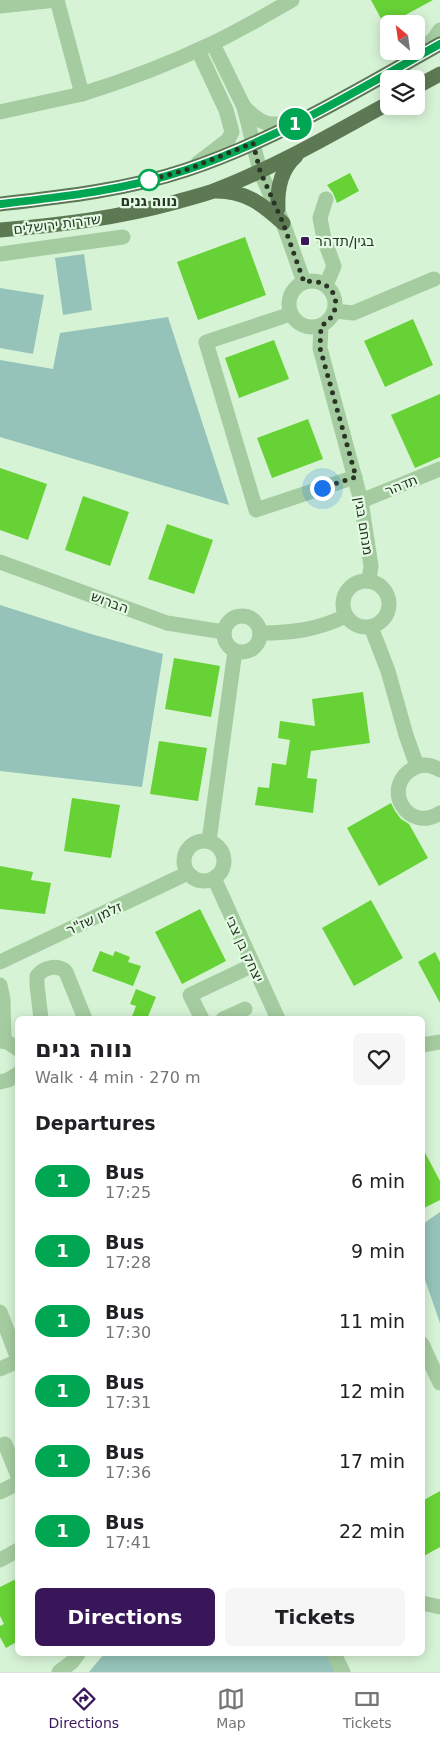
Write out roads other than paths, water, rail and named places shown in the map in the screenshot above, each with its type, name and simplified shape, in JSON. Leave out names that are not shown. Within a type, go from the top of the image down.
[{"type":"main road","name":"שדרות ירושלים","points":[[394,70],[440,44]]},
{"type":"main road","name":"שדרות ירושלים","points":[[0,204],[63,197],[108,189],[186,170],[296,123],[380,78]]},
{"type":"main road","points":[[425,84],[439,78]]},
{"type":"main road","name":"שדרות ירושלים","points":[[0,230],[69,224],[108,218],[214,191],[302,150],[380,108]]},
{"type":"main road","points":[[280,216],[277,198],[284,171],[302,150]]},
{"type":"main road","points":[[214,191],[226,191],[249,197],[280,216]]},
{"type":"street","points":[[0,6],[57,0],[82,94]]},
{"type":"street","points":[[0,112],[82,94],[136,77],[213,44],[292,0]]},
{"type":"street","points":[[393,70],[425,47],[440,30]]},
{"type":"street","points":[[213,44],[244,107],[260,171],[280,216],[304,282]]},
{"type":"street","points":[[186,170],[204,160],[231,136],[232,132],[226,110],[198,50]]},
{"type":"street","points":[[244,107],[257,120],[267,124],[296,123]]},
{"type":"street","points":[[326,200],[320,218],[324,239],[334,266],[326,285]]},
{"type":"street","points":[[0,254],[123,236]]},
{"type":"street","points":[[335,311],[353,313],[434,279]]},
{"type":"street","points":[[311,281],[326,285],[335,296],[335,311],[332,317],[321,326],[314,328],[300,324],[291,314],[290,299],[292,292],[304,282],[311,281]]},
{"type":"street","points":[[291,314],[206,342],[256,510],[356,477]]},
{"type":"street","name":"מנחם בגין","points":[[321,326],[320,348],[356,477],[361,502],[370,566],[369,581]]},
{"type":"street","name":"תדהר","points":[[361,502],[440,469]]},
{"type":"street","name":"הברוש","points":[[0,562],[166,623],[224,632]]},
{"type":"street","points":[[361,581],[369,581],[377,583],[388,595],[389,611],[379,624],[363,628],[356,625],[346,616],[342,606],[343,598],[347,590],[354,584],[361,581]]},
{"type":"street","points":[[241,615],[253,619],[260,633],[258,642],[249,651],[235,651],[226,643],[224,632],[227,622],[241,615]]},
{"type":"street","points":[[260,633],[303,631],[346,616]]},
{"type":"street","points":[[372,627],[388,671],[417,766]]},
{"type":"street","points":[[210,841],[235,651]]},
{"type":"street","points":[[439,816],[425,819],[408,813],[398,798],[398,789],[401,780],[407,772],[417,766],[426,765],[440,770]]},
{"type":"street","points":[[210,841],[216,844],[223,855],[224,862],[222,869],[214,878],[200,880],[188,873],[184,864],[184,857],[196,842],[210,841]]},
{"type":"street","name":"זלמן שז\"ר","points":[[0,962],[188,873]]},
{"type":"street","name":"יצחק בן צבי","points":[[214,878],[277,1016]]},
{"type":"street","points":[[200,1016],[190,995],[253,965]]},
{"type":"street","points":[[41,1016],[37,976],[44,970],[57,967],[66,972],[84,1016]]},
{"type":"street","points":[[1,995],[2,1041],[15,1046]]},
{"type":"street","points":[[230,1016],[245,1009]]},
{"type":"street","points":[[425,1044],[440,1042]]},
{"type":"street","points":[[0,1082],[15,1076]]},
{"type":"street","points":[[0,1312],[15,1352]]},
{"type":"street","points":[[425,1350],[440,1383]]},
{"type":"street","points":[[0,1370],[15,1362]]},
{"type":"street","points":[[7,1443],[15,1467]]},
{"type":"street","points":[[0,1492],[15,1484]]},
{"type":"street","points":[[0,1560],[15,1552]]},
{"type":"street","points":[[425,1604],[440,1607]]},
{"type":"street","points":[[61,1671],[76,1656]]},
{"type":"street","points":[[335,1656],[343,1672]]},
{"type":"place","name":"נווה גנים","points":[[149,180]]},
{"type":"place","name":"בגין/תדהר","points":[[305,241]]}]
